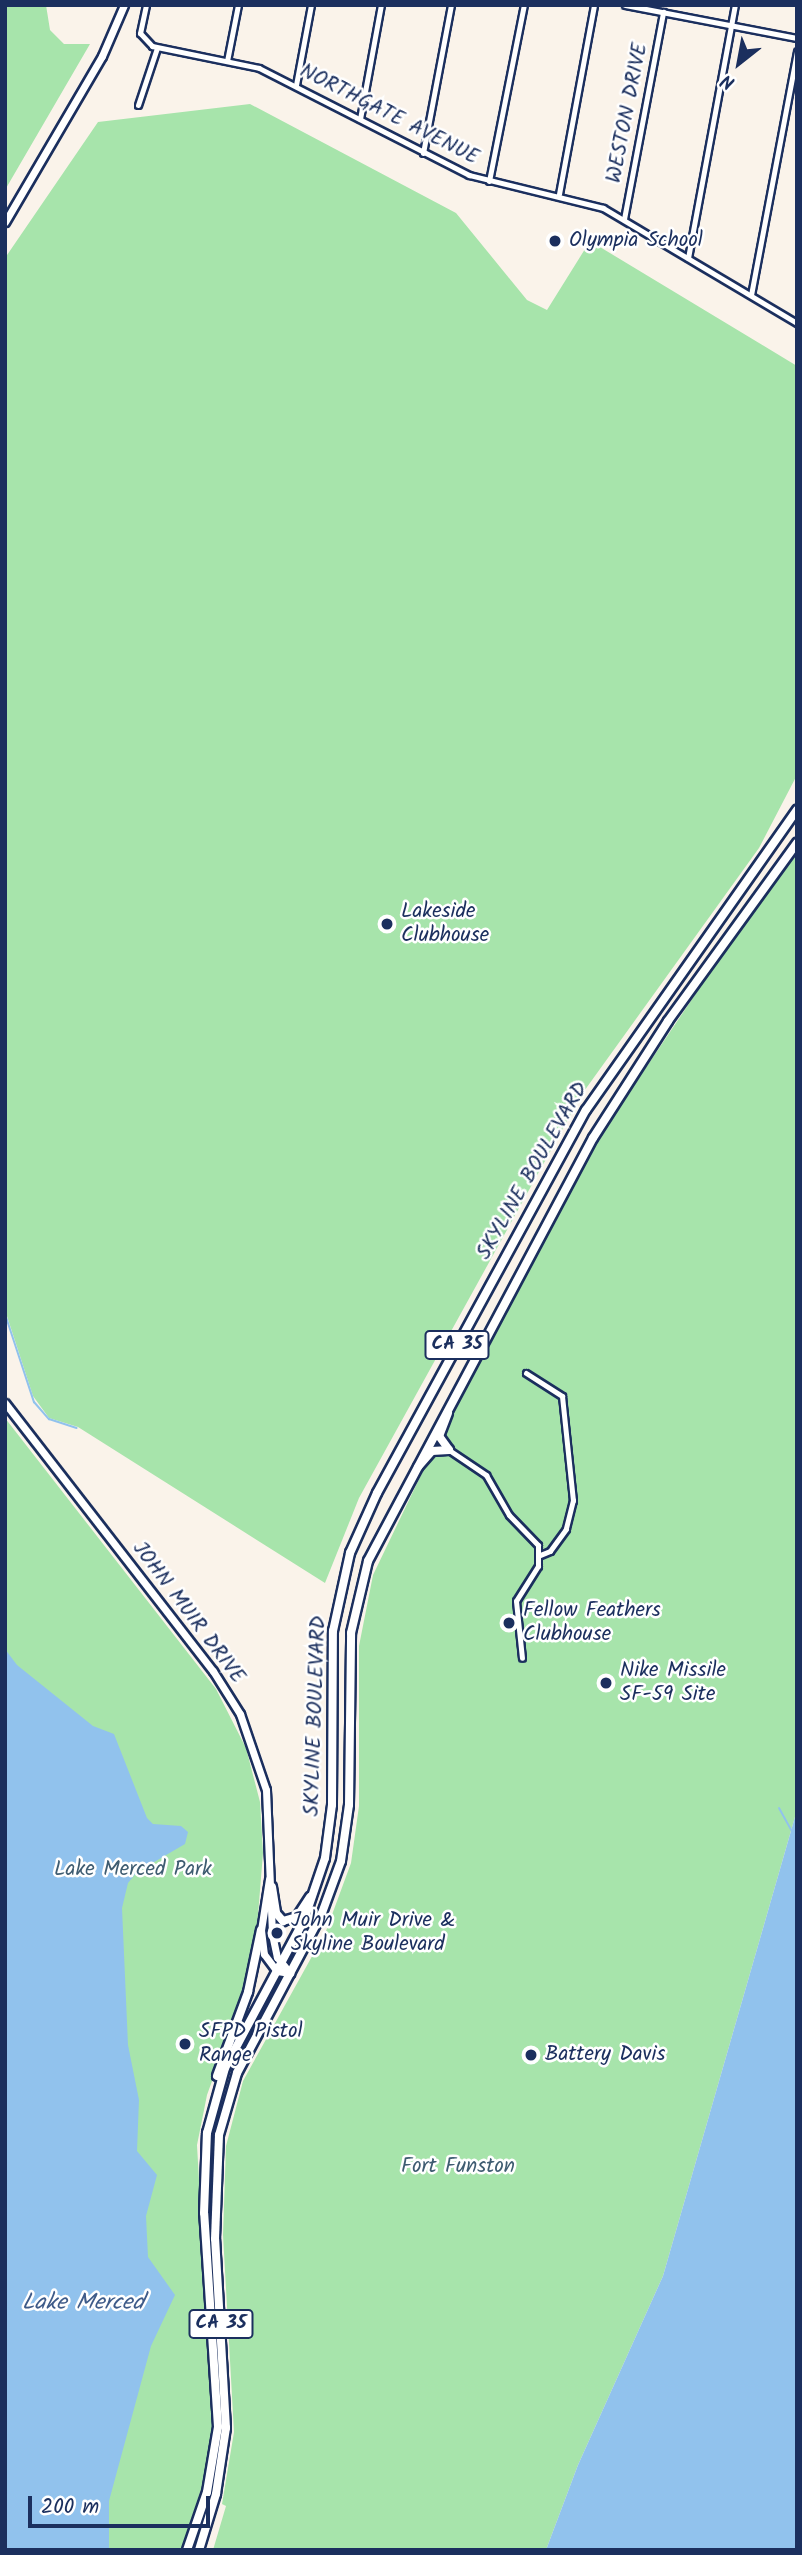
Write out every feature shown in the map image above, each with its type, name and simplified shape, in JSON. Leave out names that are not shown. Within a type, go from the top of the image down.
[{"type":"main road","name":"SKYLINE BOULEVARD","points":[[187,2550],[211,2479],[218,2427],[204,2213],[206,2146],[213,2106],[231,2056],[282,1961],[319,1883],[332,1805],[333,1631],[342,1579],[360,1528],[586,1111],[797,810]]},
{"type":"main road","name":"SKYLINE BOULEVARD","points":[[199,2550],[216,2494],[226,2428],[214,2226],[219,2135],[237,2073],[328,1901],[341,1861],[349,1805],[349,1658],[355,1608],[373,1548],[603,1120],[685,997],[797,843]]},
{"type":"main road","points":[[449,1450],[439,1436],[461,1380]]},
{"type":"main road","points":[[409,1477],[432,1451],[449,1450]]},
{"type":"main road","points":[[272,1887],[276,1913],[289,1921],[299,1914],[319,1883]]},
{"type":"main road","points":[[213,2106],[217,2075],[251,1983],[261,1930]]},
{"type":"street","points":[[5,222],[102,56],[124,5]]},
{"type":"street","points":[[138,105],[156,48],[140,33],[146,5]]},
{"type":"street","points":[[227,61],[238,5]]},
{"type":"street","points":[[296,85],[311,5]]},
{"type":"street","points":[[360,118],[381,5]]},
{"type":"street","points":[[423,153],[452,5]]},
{"type":"street","points":[[489,181],[524,5]]},
{"type":"street","points":[[559,194],[594,5]]},
{"type":"street","points":[[625,5],[797,38]]},
{"type":"street","points":[[688,258],[735,5]]},
{"type":"street","name":"WESTON DRIVE","points":[[624,219],[663,12]]},
{"type":"street","name":"NORTHGATE AVENUE","points":[[156,48],[259,68],[423,153],[489,181],[559,194],[624,219],[797,323]]},
{"type":"street","points":[[751,295],[797,51]]},
{"type":"street","points":[[526,1373],[562,1396],[573,1500],[566,1529],[550,1551],[540,1555]]},
{"type":"street","name":"JOHN MUIR DRIVE","points":[[5,1403],[235,1704],[264,1778],[271,1827],[270,1875],[261,1930],[264,1954],[277,1970]]},
{"type":"street","points":[[449,1450],[486,1475],[509,1515],[535,1540],[540,1555],[538,1566],[516,1601],[522,1658]]},
{"type":"street","name":"JOHN MUIR DRIVE","points":[[270,1875],[272,1934],[282,1961],[290,1973]]},
{"type":"street","points":[[277,1970],[290,1973]]},
{"type":"green space","points":[[5,5],[46,5],[50,30],[64,44],[90,44],[5,190]]},
{"type":"green space","points":[[250,104],[456,213],[527,300],[547,310],[590,241],[797,366],[797,775],[759,848],[582,1094],[359,1498],[325,1583],[78,1427],[49,1418],[33,1396],[5,1310],[5,258],[98,122]]},
{"type":"green space","name":"Fort Funston","points":[[797,843],[797,1810],[663,2276],[578,2465],[546,2550],[213,2550],[226,2506],[222,2504],[234,2432],[223,2235],[226,2146],[243,2081],[326,1931],[351,1863],[359,1806],[359,1646],[373,1575],[459,1396],[598,1139]]},
{"type":"green space","name":"Lake Merced Park","points":[[5,1418],[216,1689],[246,1748],[260,1802],[263,1853],[254,1965],[207,2095],[197,2145],[213,2426],[205,2478],[181,2550],[5,2550]]},
{"type":"water","name":"Lake Merced","points":[[5,1649],[17,1665],[93,1726],[114,1734],[147,1818],[153,1824],[181,1826],[188,1832],[185,1844],[137,1872],[128,1883],[122,1908],[128,2045],[139,2100],[137,2151],[157,2175],[146,2216],[148,2257],[175,2295],[151,2346],[109,2501],[109,2550],[5,2550]]},
{"type":"water","points":[[797,1810],[797,2550],[546,2550],[578,2465],[663,2276]]},
{"type":"waterway","points":[[5,1314],[34,1402],[49,1419],[77,1428]]},
{"type":"waterway","points":[[779,1808],[791,1830]]},
{"type":"place","name":"Olympia School","points":[[555,241]]},
{"type":"place","name":"Lakeside Clubhouse","points":[[387,924]]},
{"type":"place","name":"Fellow Feathers Clubhouse","points":[[509,1623]]},
{"type":"place","name":"Nike Missile SF-59 Site","points":[[606,1683]]},
{"type":"place","name":"John Muir Drive & Skyline Boulevard","points":[[277,1933]]},
{"type":"place","name":"SFPD Pistol Range","points":[[185,2044]]},
{"type":"place","name":"Battery Davis","points":[[531,2055]]}]
